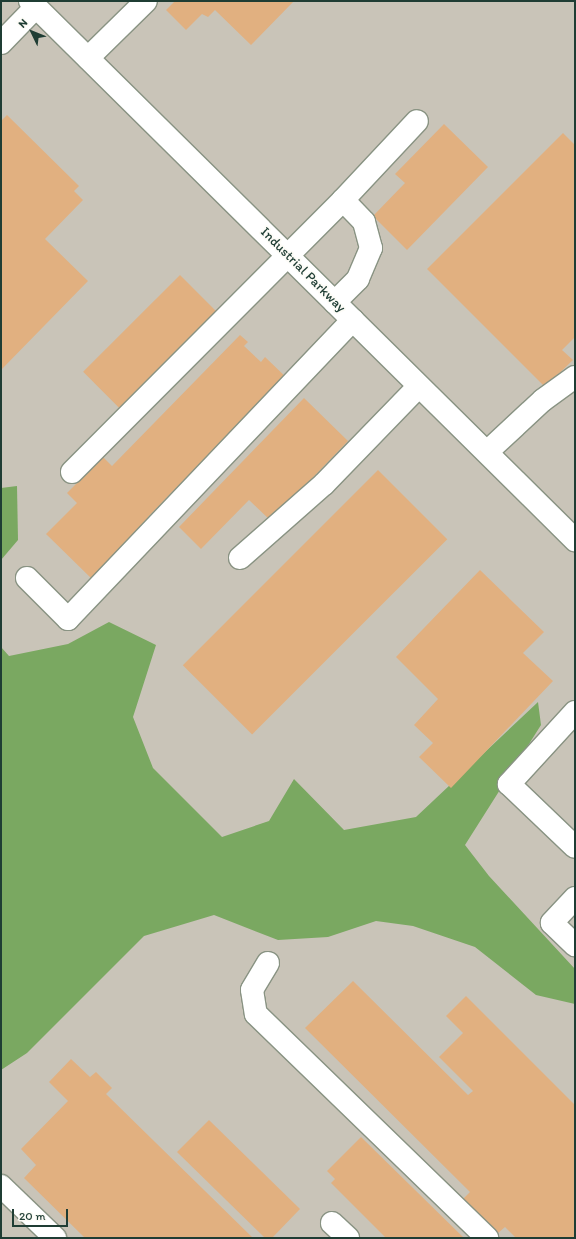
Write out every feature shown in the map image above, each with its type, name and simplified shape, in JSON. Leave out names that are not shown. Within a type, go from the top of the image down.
[{"type":"street","points":[[88,58],[146,1]]},
{"type":"street","points":[[1,43],[33,4]]},
{"type":"street","name":"Industrial Parkway","points":[[33,4],[575,540]]},
{"type":"street","points":[[72,472],[343,200],[417,121]]},
{"type":"street","points":[[335,302],[358,279],[371,248],[364,222],[343,200]]},
{"type":"street","points":[[27,578],[68,619],[353,320]]},
{"type":"street","points":[[487,452],[543,400],[575,377]]},
{"type":"street","points":[[240,558],[324,484],[419,386]]},
{"type":"street","points":[[575,712],[509,784],[575,847]]},
{"type":"street","points":[[575,898],[552,923],[575,945]]},
{"type":"street","points":[[268,963],[252,990],[256,1014],[487,1238]]},
{"type":"street","points":[[1,1186],[55,1238]]},
{"type":"street","points":[[332,1223],[348,1238]]},
{"type":"shaded area","points":[[1,1],[575,1],[575,1238],[1,1238]]},
{"type":"green space","points":[[17,486],[18,540],[1,560],[1,488]]},
{"type":"green space","points":[[109,622],[156,645],[133,717],[153,768],[222,837],[269,821],[294,779],[344,830],[416,817],[538,702],[541,725],[465,845],[489,876],[575,969],[575,1004],[536,995],[475,947],[413,926],[376,921],[328,937],[278,940],[214,915],[144,936],[27,1053],[1,1070],[1,647],[9,656],[68,644]]},
{"type":"building","points":[[175,1],[294,1],[251,45],[215,10],[208,17],[202,14],[186,30],[166,10]]},
{"type":"building","points":[[7,115],[79,186],[74,191],[83,200],[45,239],[88,281],[1,370],[1,121]]},
{"type":"building","points":[[444,124],[488,167],[407,250],[373,216],[405,183],[395,174]]},
{"type":"building","points":[[563,133],[575,145],[575,337],[562,350],[573,360],[545,387],[427,269]]},
{"type":"building","points":[[180,275],[219,314],[122,411],[83,372]]},
{"type":"building","points":[[240,335],[248,342],[244,346],[261,362],[265,357],[290,381],[178,496],[173,491],[148,517],[153,521],[94,581],[46,534],[77,503],[67,493],[103,457],[112,466]]},
{"type":"building","points":[[304,398],[348,441],[271,521],[249,500],[201,549],[179,527]]},
{"type":"building","points":[[378,470],[447,539],[252,734],[183,665]]},
{"type":"building","points":[[480,570],[544,632],[523,653],[553,681],[451,788],[419,757],[433,743],[414,725],[438,699],[396,657]]},
{"type":"building","points":[[353,981],[468,1095],[473,1091],[439,1057],[463,1033],[446,1016],[466,996],[575,1105],[575,1238],[516,1238],[505,1227],[497,1234],[463,1199],[470,1192],[305,1028]]},
{"type":"building","points":[[71,1059],[90,1077],[96,1072],[112,1088],[106,1094],[253,1238],[85,1238],[24,1178],[36,1165],[21,1149],[68,1101],[49,1082]]},
{"type":"building","points":[[209,1120],[300,1209],[272,1238],[265,1238],[177,1152]]},
{"type":"building","points":[[361,1137],[464,1238],[386,1238],[331,1183],[335,1179],[327,1171]]}]
